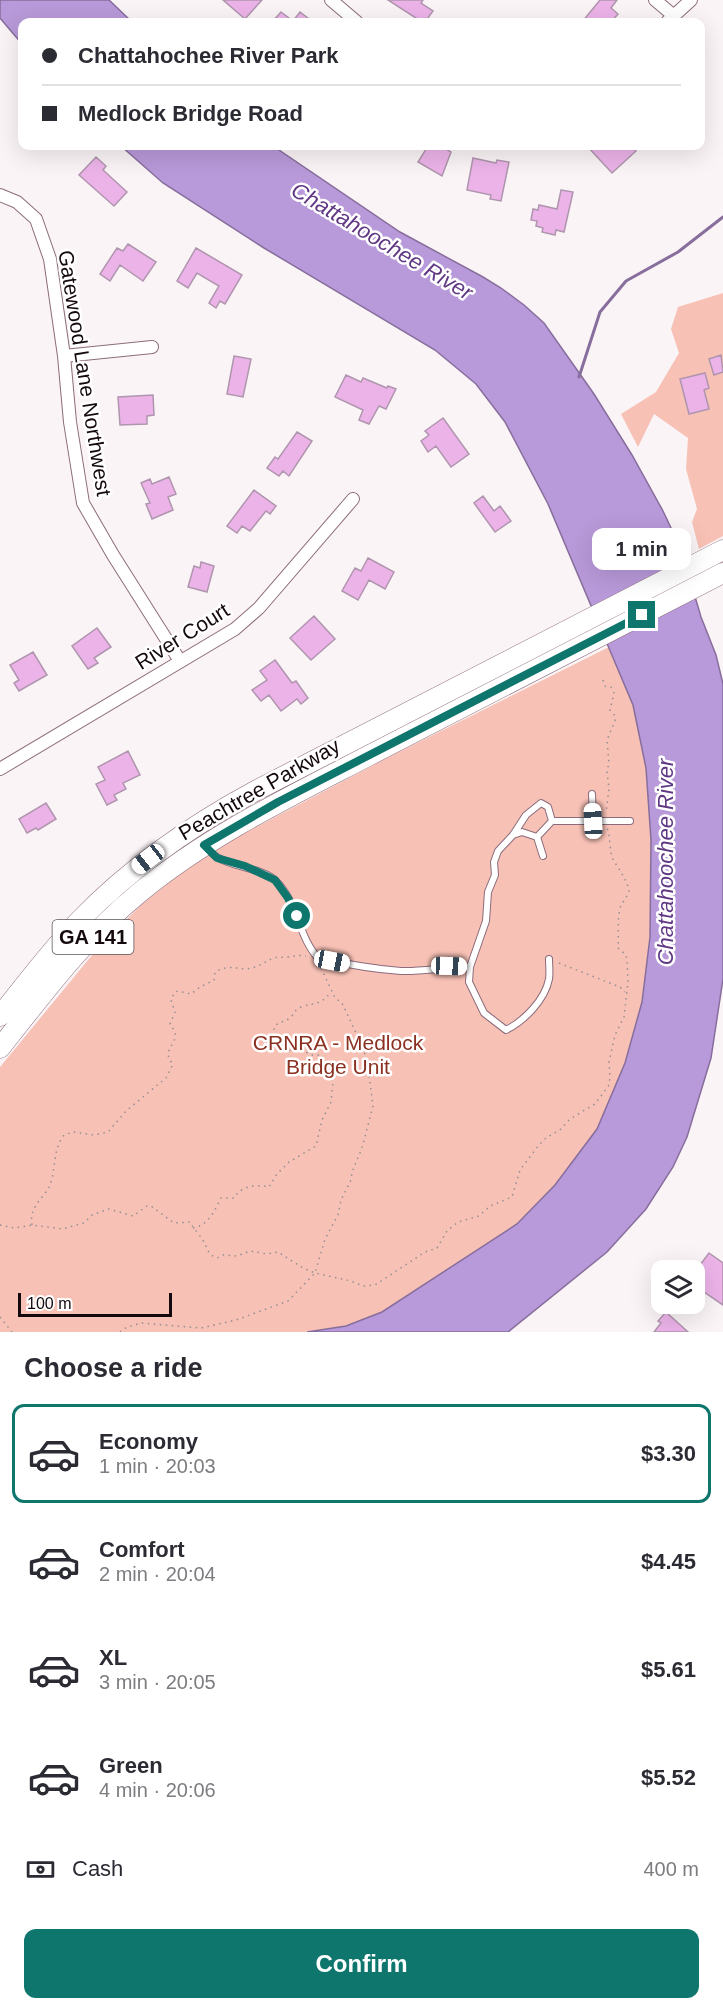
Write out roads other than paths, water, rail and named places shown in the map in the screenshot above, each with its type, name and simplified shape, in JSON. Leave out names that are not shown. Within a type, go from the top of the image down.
[{"type":"highway","name":"Peachtree Parkway","points":[[0,1016],[59,943],[92,909],[138,867],[192,827],[249,795],[722,550]]},
{"type":"highway","name":"Peachtree Parkway","points":[[0,1048],[63,970],[118,912],[204,845],[278,802],[723,573]]},
{"type":"street","points":[[331,0],[352,18]]},
{"type":"street","points":[[655,0],[669,18]]},
{"type":"street","points":[[671,18],[691,0]]},
{"type":"street","name":"Gatewood Lane Northwest","points":[[0,195],[17,202],[36,219],[50,259],[64,356],[70,422],[83,503],[180,661]]},
{"type":"street","points":[[64,356],[152,347]]},
{"type":"street","name":"River Court","points":[[0,769],[235,629],[259,608],[353,499]]},
{"type":"lane","points":[[592,794],[593,821]]},
{"type":"lane","points":[[549,959],[549,981],[540,998],[518,1024],[506,1030],[484,1012],[469,982],[470,967],[486,921],[488,892],[495,875],[494,862],[498,851],[513,835],[526,815],[541,803],[548,807],[552,821]]},
{"type":"lane","points":[[537,837],[552,821],[630,821]]},
{"type":"lane","points":[[192,827],[204,845],[217,858],[245,866],[275,880],[297,916],[304,940],[318,958],[401,971],[449,966],[470,967]]},
{"type":"lane","points":[[513,835],[522,832],[537,837]]},
{"type":"lane","points":[[537,837],[543,856]]},
{"type":"water","points":[[0,0],[109,0],[128,18],[18,18],[18,39],[0,18]]},
{"type":"water","name":"Chattahoochee River","points":[[126,150],[279,150],[400,232],[483,277],[524,305],[544,323],[594,394],[663,511],[681,549],[701,617],[716,655],[723,684],[723,979],[711,1058],[687,1137],[673,1167],[646,1209],[607,1252],[508,1332],[307,1332],[346,1326],[382,1312],[517,1224],[555,1185],[597,1129],[625,1063],[642,1002],[650,937],[651,840],[646,768],[633,705],[548,504],[505,422],[476,384],[435,350],[264,248],[163,183]]},
{"type":"waterway","points":[[579,377],[600,312],[626,281],[678,252],[723,217]]},
{"type":"park label","name":"CRNRA - Medlock Bridge Unit","points":[[338,1054]]}]
